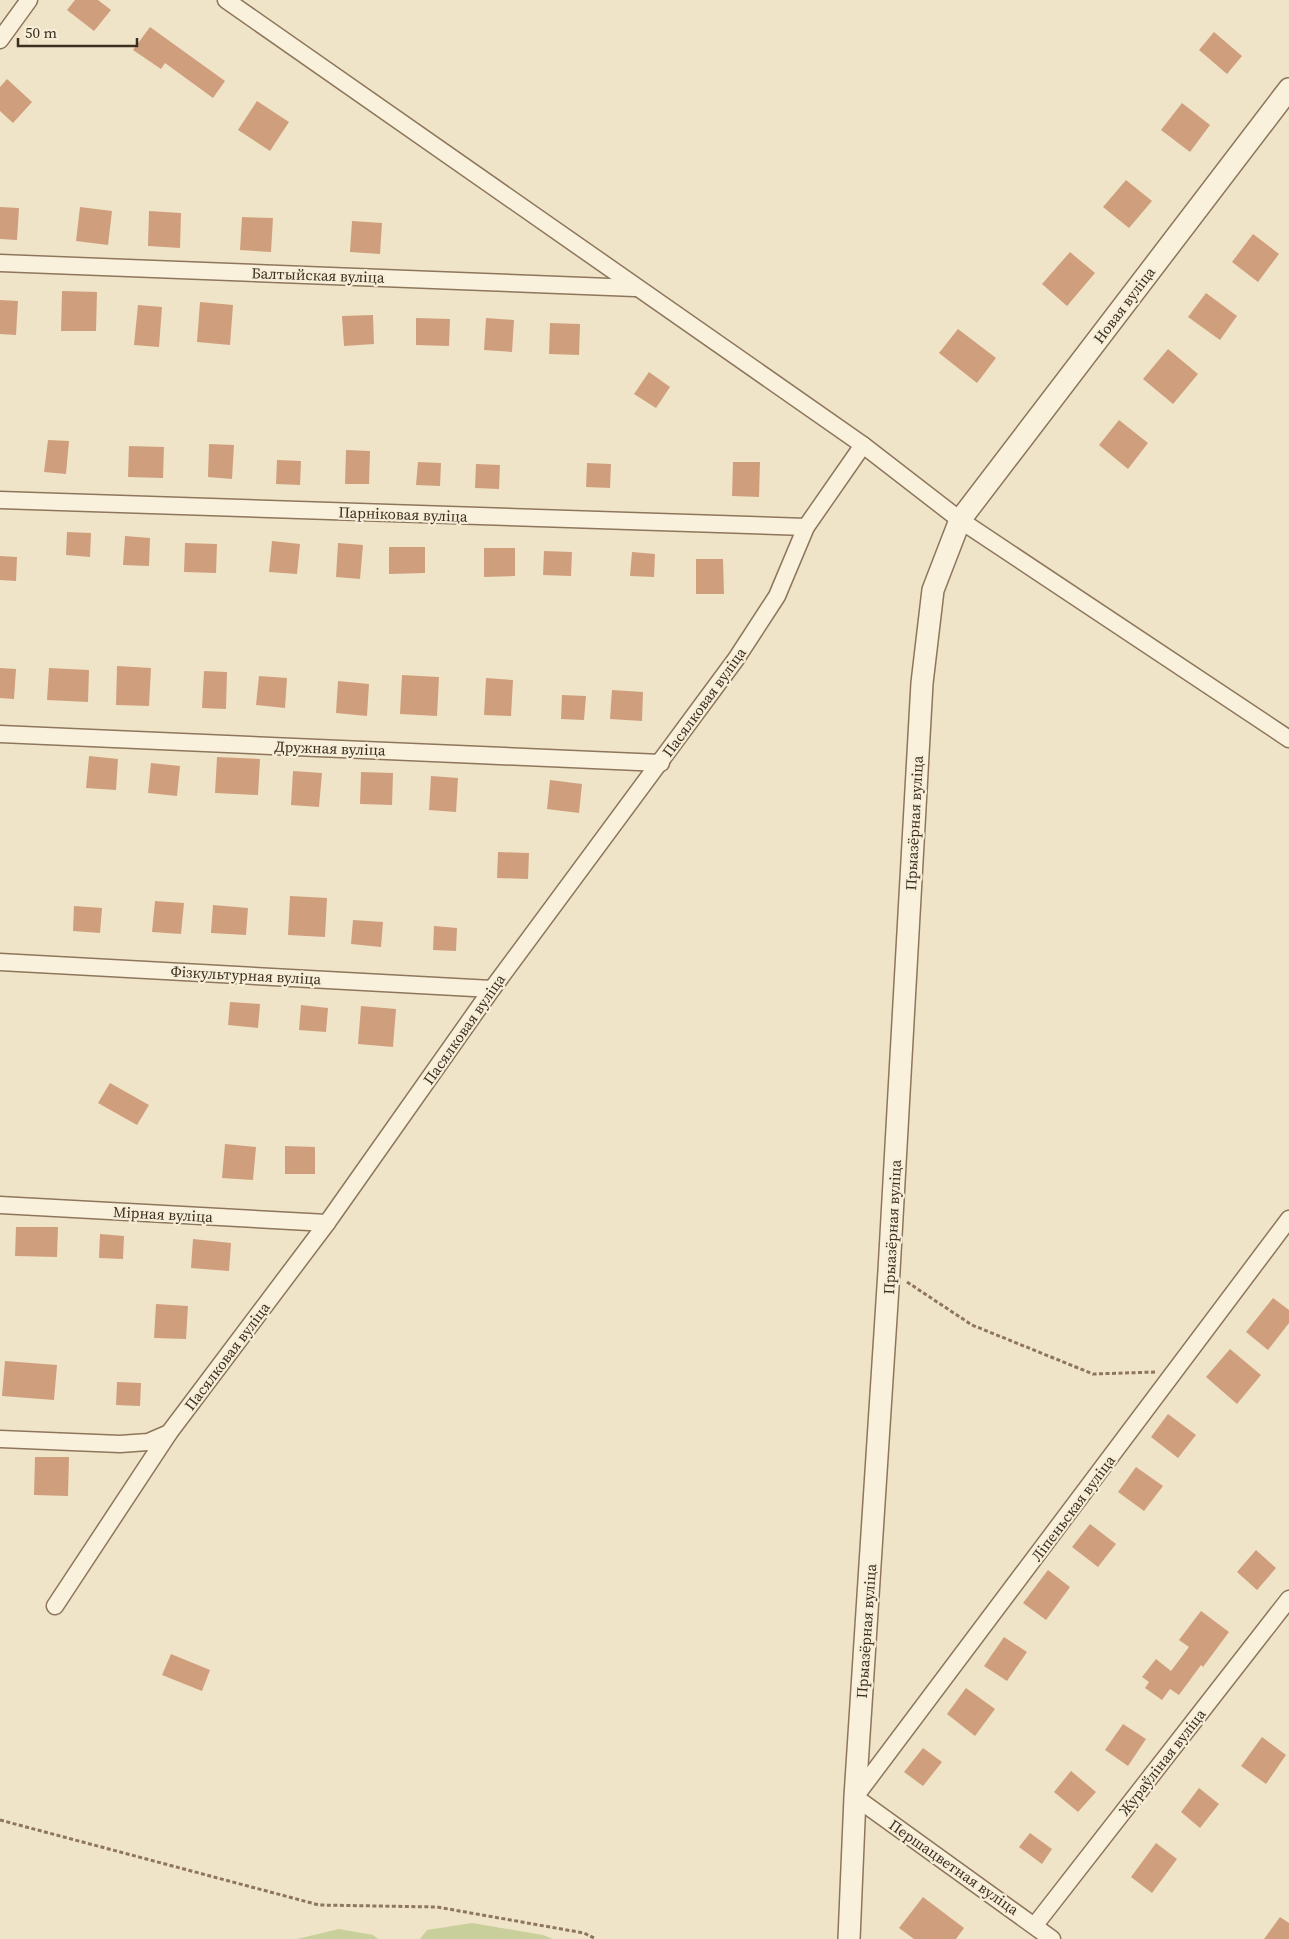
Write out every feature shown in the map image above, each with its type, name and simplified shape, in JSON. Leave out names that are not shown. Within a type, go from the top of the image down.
[{"type":"street","points":[[0,40],[29,0]]},
{"type":"street","points":[[226,0],[635,288],[863,445],[960,520],[1289,739]]},
{"type":"street","name":"Новая вуліца","points":[[960,520],[1289,89]]},
{"type":"street","name":"Балтыйская вуліца","points":[[0,263],[635,288]]},
{"type":"street","name":"Пасялковая вуліца","points":[[55,1606],[169,1433],[327,1223],[492,988],[736,659],[777,596],[806,527],[863,445]]},
{"type":"street","name":"Парніковая вуліца","points":[[0,500],[806,527]]},
{"type":"street","name":"Прыазёрная вуліца","points":[[849,1939],[855,1797],[890,1271],[922,683],[933,590],[960,520]]},
{"type":"street","name":"Дружная вуліца","points":[[0,734],[660,762]]},
{"type":"street","name":"Фізкультурная вуліца","points":[[0,962],[492,988]]},
{"type":"street","name":"Мірная вуліца","points":[[0,1206],[327,1223]]},
{"type":"street","name":"Ліпеньская вуліца","points":[[855,1797],[1176,1372],[1289,1219]]},
{"type":"street","points":[[0,1439],[120,1444],[148,1442],[169,1433]]},
{"type":"street","name":"Жураўліная вуліца","points":[[1035,1925],[1289,1598]]},
{"type":"street","name":"Першацветная вуліца","points":[[855,1797],[1052,1939]]},
{"type":"path","points":[[890,1271],[972,1325],[1093,1374],[1176,1372]]},
{"type":"path","points":[[0,1820],[319,1905],[437,1907],[584,1933],[596,1939]]},
{"type":"green space","points":[[472,1923],[543,1935],[553,1939],[420,1939],[427,1930]]},
{"type":"green space","points":[[339,1929],[373,1935],[378,1939],[297,1939]]},
{"type":"building","points":[[75,0],[98,0],[111,10],[94,31],[67,10]]},
{"type":"building","points":[[150,27],[225,81],[213,98],[165,63],[161,69],[133,50]]},
{"type":"building","points":[[1214,32],[1242,56],[1227,74],[1199,50]]},
{"type":"building","points":[[7,79],[32,102],[13,123],[0,111],[0,87]]},
{"type":"building","points":[[257,101],[289,122],[270,151],[238,130]]},
{"type":"building","points":[[1182,103],[1210,125],[1190,152],[1161,130]]},
{"type":"building","points":[[1126,180],[1152,201],[1129,228],[1103,207]]},
{"type":"building","points":[[0,207],[19,208],[17,240],[0,239]]},
{"type":"building","points":[[80,207],[112,211],[108,245],[76,241]]},
{"type":"building","points":[[149,211],[181,213],[180,248],[148,246]]},
{"type":"building","points":[[242,217],[273,218],[271,252],[240,250]]},
{"type":"building","points":[[352,221],[382,223],[380,254],[350,252]]},
{"type":"building","points":[[1253,234],[1279,254],[1258,282],[1232,262]]},
{"type":"building","points":[[1070,252],[1095,273],[1067,306],[1042,284]]},
{"type":"building","points":[[62,291],[97,292],[96,331],[61,331]]},
{"type":"building","points":[[1206,293],[1237,316],[1220,340],[1188,317]]},
{"type":"building","points":[[0,300],[18,301],[16,335],[0,334]]},
{"type":"building","points":[[200,302],[233,305],[230,345],[197,342]]},
{"type":"building","points":[[138,305],[162,307],[159,347],[134,345]]},
{"type":"building","points":[[373,315],[374,344],[344,346],[342,316]]},
{"type":"building","points":[[416,318],[450,319],[449,346],[416,345]]},
{"type":"building","points":[[486,318],[514,320],[512,352],[484,350]]},
{"type":"building","points":[[550,323],[580,324],[579,355],[549,354]]},
{"type":"building","points":[[958,329],[996,358],[977,383],[939,353]]},
{"type":"building","points":[[1168,349],[1198,374],[1173,404],[1143,379]]},
{"type":"building","points":[[649,372],[670,387],[656,408],[634,394]]},
{"type":"building","points":[[1119,420],[1148,443],[1128,469],[1099,445]]},
{"type":"building","points":[[48,440],[69,441],[66,474],[44,472]]},
{"type":"building","points":[[209,444],[234,445],[232,479],[208,477]]},
{"type":"building","points":[[129,446],[164,447],[163,478],[128,477]]},
{"type":"building","points":[[346,450],[370,451],[369,484],[345,484]]},
{"type":"building","points":[[277,460],[301,461],[300,485],[276,484]]},
{"type":"building","points":[[418,462],[441,463],[440,486],[416,485]]},
{"type":"building","points":[[733,462],[760,462],[759,497],[732,496]]},
{"type":"building","points":[[587,463],[611,464],[610,488],[586,487]]},
{"type":"building","points":[[476,464],[500,465],[499,489],[475,488]]},
{"type":"building","points":[[67,532],[91,533],[90,557],[66,555]]},
{"type":"building","points":[[125,536],[150,538],[149,566],[123,565]]},
{"type":"building","points":[[272,541],[300,544],[297,574],[269,572]]},
{"type":"building","points":[[185,543],[217,544],[216,573],[184,572]]},
{"type":"building","points":[[338,543],[363,545],[360,579],[336,577]]},
{"type":"building","points":[[389,547],[425,547],[425,573],[389,574]]},
{"type":"building","points":[[484,548],[515,548],[515,576],[484,577]]},
{"type":"building","points":[[544,551],[572,552],[571,576],[543,575]]},
{"type":"building","points":[[632,552],[655,554],[654,577],[630,576]]},
{"type":"building","points":[[0,556],[17,557],[16,581],[0,580]]},
{"type":"building","points":[[696,559],[723,559],[724,594],[696,594]]},
{"type":"building","points":[[117,666],[151,668],[149,706],[116,705]]},
{"type":"building","points":[[0,668],[16,669],[14,699],[0,698]]},
{"type":"building","points":[[49,668],[89,670],[88,702],[47,700]]},
{"type":"building","points":[[204,671],[227,672],[226,709],[202,708]]},
{"type":"building","points":[[402,675],[439,677],[437,716],[400,714]]},
{"type":"building","points":[[259,676],[287,678],[285,708],[256,705]]},
{"type":"building","points":[[486,678],[513,680],[511,716],[484,715]]},
{"type":"building","points":[[338,681],[369,684],[367,716],[336,713]]},
{"type":"building","points":[[612,690],[643,692],[642,721],[610,719]]},
{"type":"building","points":[[562,695],[586,696],[584,720],[561,719]]},
{"type":"building","points":[[89,756],[118,759],[116,790],[86,788]]},
{"type":"building","points":[[217,757],[260,759],[258,795],[215,793]]},
{"type":"building","points":[[151,763],[180,766],[177,796],[148,793]]},
{"type":"building","points":[[293,771],[322,773],[319,807],[291,805]]},
{"type":"building","points":[[361,772],[393,773],[392,805],[360,804]]},
{"type":"building","points":[[431,776],[458,778],[456,812],[429,810]]},
{"type":"building","points":[[550,780],[582,784],[579,813],[547,809]]},
{"type":"building","points":[[498,852],[529,853],[528,879],[497,878]]},
{"type":"building","points":[[290,896],[327,898],[325,937],[288,935]]},
{"type":"building","points":[[155,901],[184,903],[181,934],[152,932]]},
{"type":"building","points":[[213,905],[248,908],[246,935],[211,933]]},
{"type":"building","points":[[74,906],[102,908],[100,933],[73,931]]},
{"type":"building","points":[[353,920],[383,922],[381,947],[351,944]]},
{"type":"building","points":[[434,926],[457,928],[456,951],[433,950]]},
{"type":"building","points":[[230,1002],[260,1004],[258,1028],[228,1025]]},
{"type":"building","points":[[301,1005],[328,1008],[326,1032],[299,1030]]},
{"type":"building","points":[[361,1006],[396,1009],[393,1047],[358,1044]]},
{"type":"building","points":[[110,1083],[149,1105],[137,1125],[98,1103]]},
{"type":"building","points":[[225,1144],[256,1147],[253,1180],[222,1178]]},
{"type":"building","points":[[285,1146],[315,1147],[315,1174],[285,1174]]},
{"type":"building","points":[[16,1227],[58,1227],[57,1257],[15,1256]]},
{"type":"building","points":[[100,1234],[124,1236],[123,1259],[99,1258]]},
{"type":"building","points":[[193,1239],[231,1243],[229,1271],[191,1268]]},
{"type":"building","points":[[1273,1298],[1289,1310],[1289,1323],[1268,1350],[1246,1332]]},
{"type":"building","points":[[156,1304],[188,1306],[186,1339],[154,1338]]},
{"type":"building","points":[[1230,1349],[1261,1375],[1237,1404],[1206,1377]]},
{"type":"building","points":[[5,1361],[57,1365],[54,1400],[2,1396]]},
{"type":"building","points":[[117,1382],[141,1383],[140,1406],[116,1405]]},
{"type":"building","points":[[1168,1414],[1196,1435],[1178,1458],[1151,1437]]},
{"type":"building","points":[[35,1457],[69,1457],[68,1496],[34,1495]]},
{"type":"building","points":[[1136,1467],[1163,1486],[1144,1511],[1118,1492]]},
{"type":"building","points":[[1090,1524],[1116,1544],[1098,1567],[1072,1547]]},
{"type":"building","points":[[1256,1550],[1276,1568],[1257,1590],[1237,1572]]},
{"type":"building","points":[[1048,1570],[1070,1587],[1046,1620],[1023,1603]]},
{"type":"building","points":[[1201,1611],[1229,1632],[1179,1695],[1170,1689],[1162,1700],[1145,1688],[1149,1682],[1142,1677],[1156,1659],[1171,1671],[1189,1647],[1179,1640]]},
{"type":"building","points":[[1004,1637],[1027,1652],[1007,1681],[984,1666]]},
{"type":"building","points":[[171,1654],[210,1670],[202,1691],[162,1675]]},
{"type":"building","points":[[966,1688],[995,1709],[975,1736],[947,1714]]},
{"type":"building","points":[[1123,1724],[1146,1739],[1128,1766],[1105,1750]]},
{"type":"building","points":[[1262,1737],[1286,1755],[1266,1784],[1241,1766]]},
{"type":"building","points":[[923,1748],[942,1762],[923,1786],[904,1772]]},
{"type":"building","points":[[1071,1771],[1096,1792],[1078,1812],[1054,1792]]},
{"type":"building","points":[[1199,1788],[1219,1804],[1200,1828],[1181,1812]]},
{"type":"building","points":[[1030,1833],[1052,1849],[1042,1864],[1019,1847]]},
{"type":"building","points":[[1156,1843],[1177,1859],[1152,1893],[1131,1877]]},
{"type":"building","points":[[923,1897],[964,1928],[956,1939],[914,1939],[899,1928]]},
{"type":"building","points":[[1280,1917],[1289,1923],[1289,1939],[1264,1939]]}]
